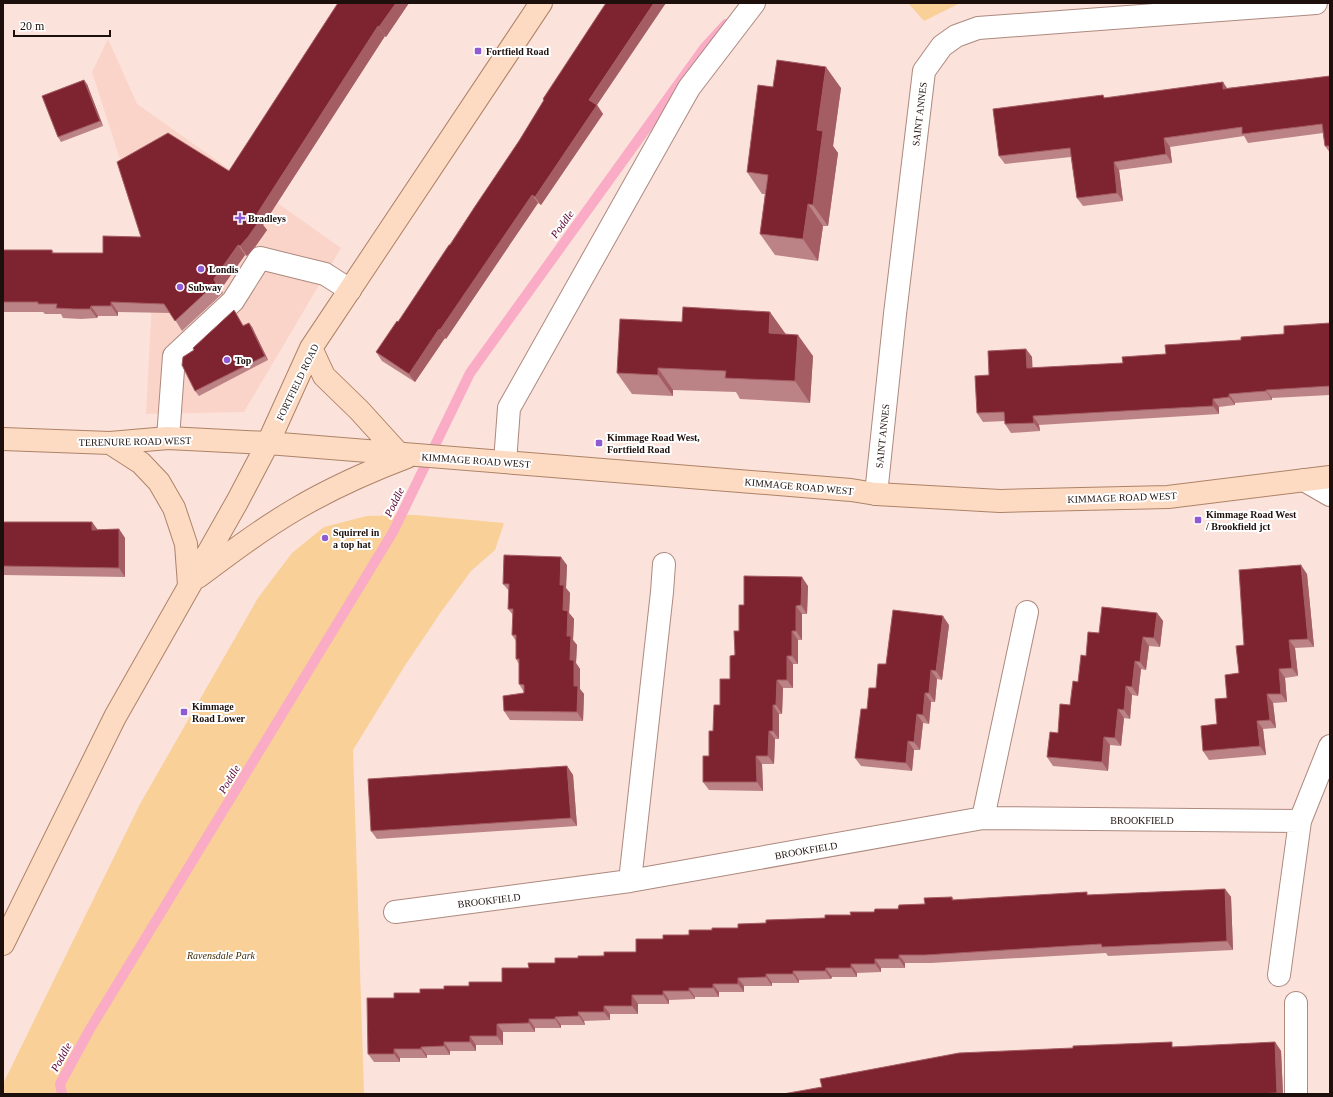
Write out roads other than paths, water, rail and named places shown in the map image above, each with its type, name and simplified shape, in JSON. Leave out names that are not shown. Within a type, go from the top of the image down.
[{"type":"main road","name":"FORTFIELD ROAD","points":[[268,443],[311,348],[541,3]]},
{"type":"main road","points":[[190,584],[236,548],[298,508],[405,455],[324,376],[311,348]]},
{"type":"main road","name":"TERENURE ROAD WEST","points":[[3,440],[110,443],[168,438],[268,443]]},
{"type":"main road","points":[[110,443],[141,463],[158,482],[174,508],[186,544],[190,584]]},
{"type":"main road","name":"KIMMAGE ROAD WEST","points":[[268,443],[851,490],[876,494],[1000,501],[1168,497],[1330,477]]},
{"type":"main road","points":[[3,944],[115,717],[237,502],[268,443]]},
{"type":"street","points":[[505,462],[509,408],[689,88],[754,3]]},
{"type":"street","name":"SAINT ANNES","points":[[876,494],[895,314],[924,71],[942,46],[956,36],[978,28],[1316,3]]},
{"type":"street","points":[[168,438],[174,356],[233,301],[260,258],[325,274],[350,290]]},
{"type":"street","points":[[1304,480],[1330,495]]},
{"type":"street","points":[[630,881],[664,564]]},
{"type":"street","points":[[983,818],[1027,612]]},
{"type":"street","points":[[1278,975],[1300,821],[1330,746]]},
{"type":"street","name":"BROOKFIELD","points":[[395,912],[630,881],[983,818],[1300,821]]},
{"type":"street","points":[[1296,1003],[1296,1094]]},
{"type":"waterway","name":"Poddle","points":[[62,1094],[60,1084],[90,1029],[393,532],[470,373],[705,47],[726,24]]},
{"type":"place","name":"Fortfield Road","points":[[478,51]]},
{"type":"place","name":"Bradleys","points":[[240,218]]},
{"type":"place","name":"Londis","points":[[201,269]]},
{"type":"place","name":"Subway","points":[[180,287]]},
{"type":"place","name":"Top","points":[[227,360]]},
{"type":"place","name":"Kimmage Road West, Fortfield Road","points":[[599,443]]},
{"type":"place","name":"Kimmage Road West / Brookfield jct","points":[[1198,520]]},
{"type":"place","name":"Squirrel in a top hat","points":[[325,538]]},
{"type":"place","name":"Kimmage Road Lower","points":[[184,712]]},
{"type":"park label","name":"Ravensdale Park","points":[[221,955]]}]
